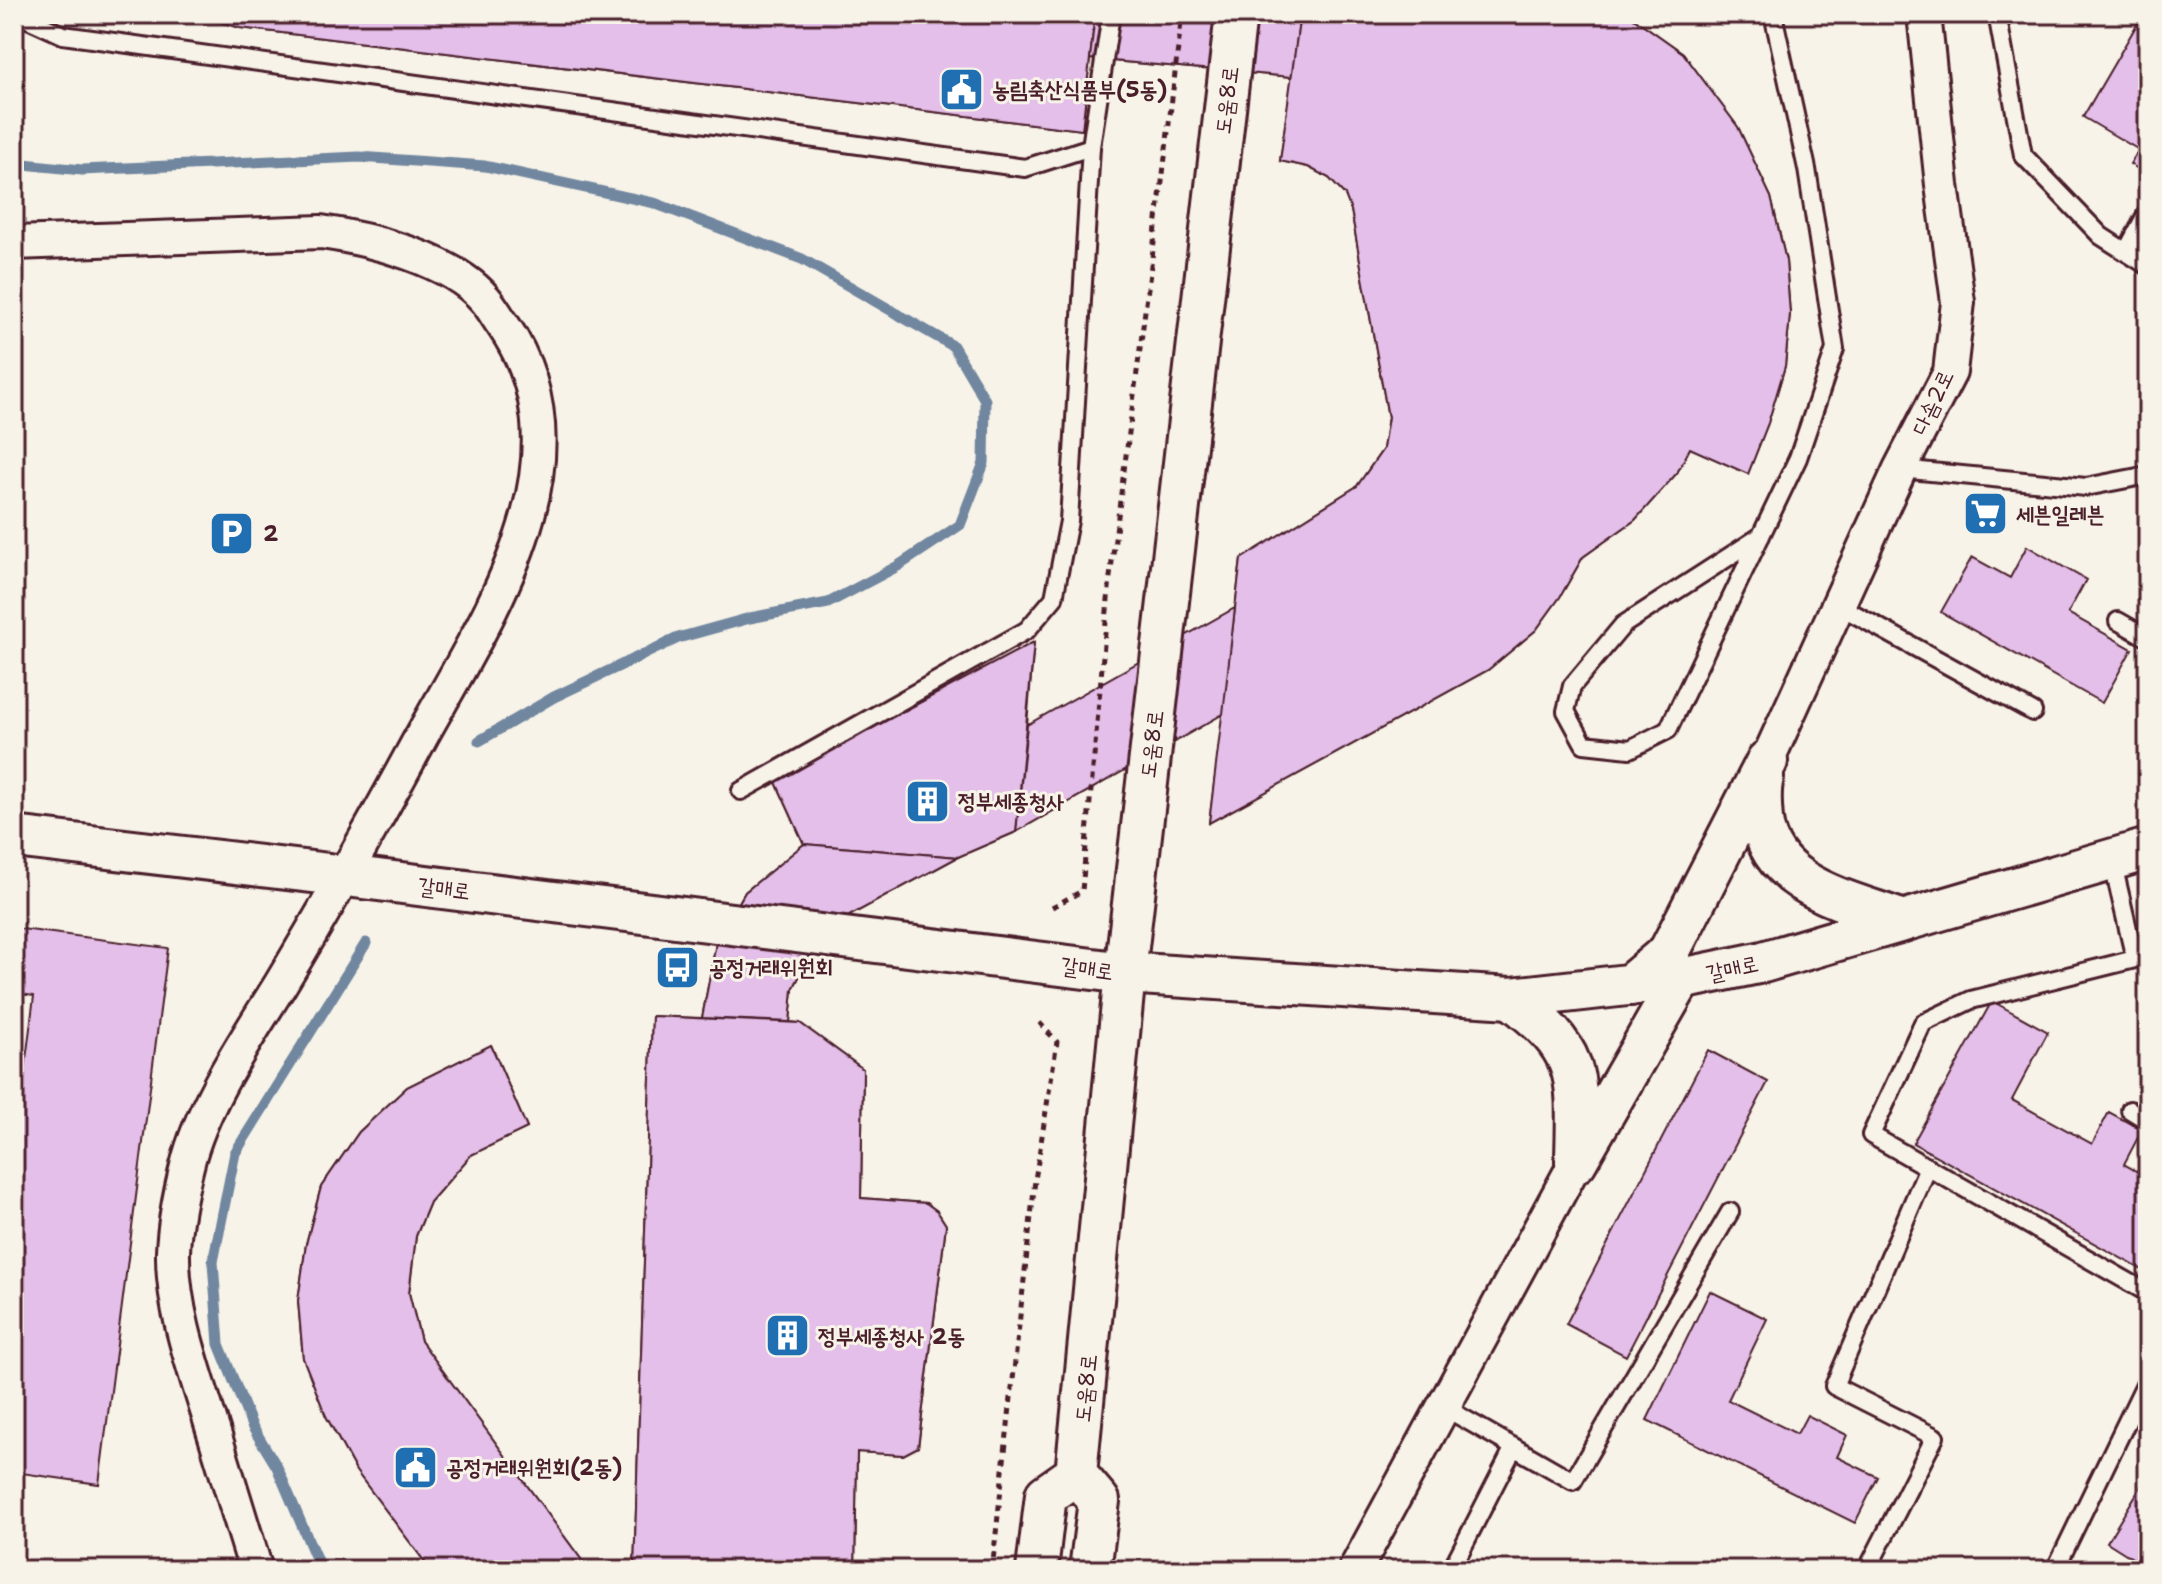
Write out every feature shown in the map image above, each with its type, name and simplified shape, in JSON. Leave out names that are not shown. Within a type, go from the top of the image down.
[{"type":"street","name":"도움8로","points":[[1076,1474],[1125,973],[1236,14]]},
{"type":"street","name":"다솜2로","points":[[1767,761],[1900,469],[1950,372],[1958,302],[1924,14]]},
{"type":"street","points":[[14,243],[321,232],[364,238],[406,252],[451,273],[484,297],[512,338],[529,375],[538,421],[532,504],[518,551],[495,602],[346,876],[248,1037],[204,1119],[188,1162],[178,1206],[173,1251],[176,1292],[192,1365],[256,1570]]},
{"type":"street","points":[[1767,761],[1759,790],[1763,828],[1769,848],[1787,871],[1815,888],[1903,921]]},
{"type":"street","points":[[1630,985],[1669,952],[1767,761]]},
{"type":"street","name":"갈매로","points":[[14,837],[1125,973],[1511,998],[1681,979],[1763,962],[2130,855]]},
{"type":"street","points":[[1355,1570],[1576,1162],[1681,979]]},
{"type":"street","points":[[1511,998],[1543,1023],[1559,1043],[1573,1069],[1577,1097],[1576,1162]]},
{"type":"street","points":[[1037,1570],[1046,1495],[1076,1474],[1099,1501],[1090,1570]]},
{"type":"lane","points":[[17,14],[63,35],[1025,168],[1091,147]]},
{"type":"lane","points":[[741,791],[1027,630],[1054,598],[1069,521],[1091,147],[1111,14]]},
{"type":"lane","points":[[1761,536],[1623,625],[1572,686],[1566,711],[1584,744],[1630,749],[1668,730],[1761,536],[1798,458],[1835,349],[1807,169],[1773,14]]},
{"type":"lane","points":[[1997,14],[2023,155],[2101,236],[2148,266]]},
{"type":"lane","points":[[2126,252],[2148,211]]},
{"type":"lane","points":[[1900,469],[2086,487],[2148,475]]},
{"type":"lane","points":[[1838,605],[2033,712]]},
{"type":"lane","points":[[2118,621],[2148,638]]},
{"type":"lane","points":[[2130,855],[2135,959],[1971,1000],[1923,1023],[1871,1135],[2148,1293]]},
{"type":"lane","points":[[2130,1110],[2148,1121]]},
{"type":"lane","points":[[1867,1570],[1935,1437],[1834,1386],[1928,1167]]},
{"type":"lane","points":[[1442,1406],[1573,1481],[1730,1212]]},
{"type":"lane","points":[[2055,1570],[2148,1378]]},
{"type":"lane","points":[[1451,1570],[1514,1447]]},
{"type":"path","points":[[1052,907],[1082,891],[1110,577],[1182,14]]},
{"type":"path","points":[[992,1570],[1035,1180],[1057,1042],[1037,1020]]},
{"type":"building","name":"정부세종청사","points":[[196,14],[1628,14],[1683,53],[1738,127],[1771,197],[1786,261],[1790,314],[1785,366],[1748,474],[1690,448],[1677,473],[1635,520],[1583,557],[1536,630],[1488,670],[1209,823],[1223,714],[1016,832],[958,857],[847,917],[816,943],[793,989],[790,1022],[800,1023],[863,1069],[861,1198],[926,1203],[937,1211],[946,1225],[918,1447],[903,1455],[857,1452],[855,1570],[634,1570],[652,1016],[702,1018],[716,943],[745,892],[804,844],[775,780],[1034,642],[1027,725],[1235,608],[1241,559],[1357,486],[1383,449],[1388,417],[1351,210],[1345,195],[1329,178],[1308,167],[1280,161],[1292,77],[1090,59],[1082,130],[240,28]]},
{"type":"building","points":[[196,14],[1095,14],[1082,130],[240,28]]},
{"type":"building","points":[[1095,14],[1300,14],[1292,77],[1090,59]]},
{"type":"building","points":[[1300,14],[1628,14],[1683,53],[1738,127],[1771,197],[1786,261],[1790,314],[1785,366],[1748,474],[1690,448],[1677,473],[1635,520],[1583,557],[1536,630],[1488,670],[1209,823],[1241,559],[1357,486],[1383,449],[1388,417],[1351,210],[1345,195],[1329,178],[1308,167],[1280,161]]},
{"type":"building","points":[[2143,14],[2148,14],[2148,175],[2130,164],[2139,150],[2083,117]]},
{"type":"building","points":[[2027,546],[2086,580],[2068,613],[2132,649],[2102,703],[1941,612],[1972,557],[2010,578]]},
{"type":"building","points":[[1235,608],[1223,714],[1016,832],[1027,725]]},
{"type":"building","points":[[1034,642],[1016,832],[958,857],[804,844],[775,780]]},
{"type":"building","points":[[804,844],[958,857],[847,917],[816,943],[793,989],[790,1022],[702,1018],[716,943],[745,892]]},
{"type":"building","points":[[14,928],[168,948],[99,1484],[14,1472],[14,1156],[34,996],[14,993]]},
{"type":"building","points":[[1992,1001],[2048,1032],[2012,1100],[2092,1144],[2109,1112],[2142,1130],[2124,1164],[2148,1178],[2148,1273],[1913,1143]]},
{"type":"building","name":"정부세종청사 2동","points":[[652,1016],[800,1023],[863,1069],[861,1198],[926,1203],[937,1211],[946,1225],[918,1447],[903,1455],[857,1452],[855,1570],[634,1570]]},
{"type":"building","points":[[491,1045],[527,1128],[471,1155],[430,1202],[416,1236],[409,1293],[421,1341],[589,1570],[431,1570],[356,1471],[326,1416],[303,1358],[298,1301],[306,1244],[321,1187],[359,1132],[407,1087]]},
{"type":"building","points":[[491,1045],[527,1128],[471,1155],[430,1202],[416,1236],[409,1293],[421,1341],[589,1570],[431,1570],[356,1471],[326,1416],[303,1358],[298,1301],[306,1244],[321,1187],[359,1132],[407,1087]]},
{"type":"building","points":[[1708,1050],[1768,1082],[1626,1356],[1566,1324]]},
{"type":"building","points":[[1710,1291],[1767,1319],[1728,1400],[1797,1434],[1807,1415],[1847,1435],[1837,1457],[1878,1477],[1855,1523],[1647,1420]]},
{"type":"building","points":[[2148,1475],[2148,1568],[2107,1542]]},
{"type":"waterway","points":[[14,163],[82,170],[359,157],[485,166],[654,203],[802,259],[953,346],[985,400],[984,463],[960,525],[898,566],[828,603],[750,618],[678,638],[554,697],[479,741]]},
{"type":"waterway","points":[[321,1570],[277,1467],[252,1426],[219,1344],[213,1262],[235,1153],[366,943]]},
{"type":"place","name":"농림축산식품부(5동)","points":[[961,89]]},
{"type":"place","name":"세븐일레븐","points":[[1985,514]]},
{"type":"place","name":"2","points":[[232,533]]},
{"type":"place","name":"정부세종청사","points":[[927,801]]},
{"type":"place","name":"공정거래위원회","points":[[678,967]]},
{"type":"place","name":"정부세종청사 2동","points":[[787,1336]]},
{"type":"place","name":"공정거래위원회(2동)","points":[[415,1467]]}]
